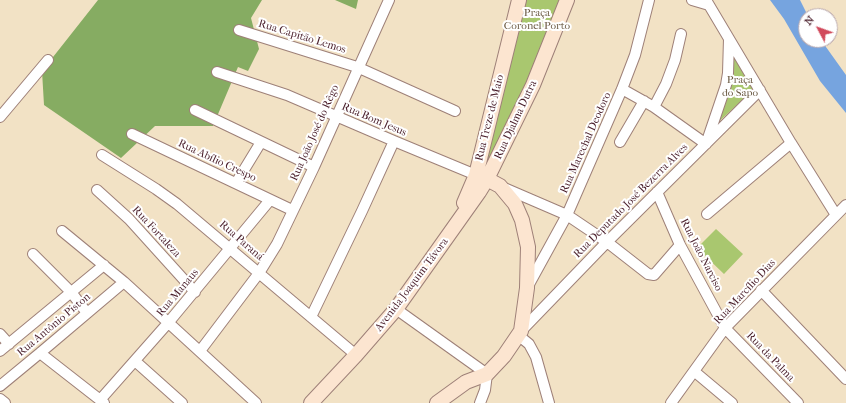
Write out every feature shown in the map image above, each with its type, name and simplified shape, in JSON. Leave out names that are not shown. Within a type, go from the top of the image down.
[{"type":"main road","name":"Rua Treze de Maio","points":[[450,233],[482,177],[490,120],[519,0]]},
{"type":"main road","name":"Rua Djalma Dutra","points":[[482,177],[513,126],[533,85],[567,0]]},
{"type":"main road","points":[[490,120],[494,126],[502,130],[513,126]]},
{"type":"main road","points":[[436,403],[466,382],[487,374],[504,356],[519,333],[527,288],[528,247],[522,220],[515,204],[500,186],[482,177]]},
{"type":"main road","name":"Avenida Joaquim Távora","points":[[311,403],[396,309],[450,233]]},
{"type":"street","name":"Rua João José do Rêgo","points":[[200,351],[259,273],[277,244],[292,210],[314,167],[389,0]]},
{"type":"street","name":"Rua Marechal Deodoro","points":[[527,288],[567,215],[622,89],[635,55],[649,0]]},
{"type":"street","points":[[692,0],[708,2],[790,143],[836,215]]},
{"type":"street","name":"Rua Capitão Lemos","points":[[239,30],[358,67],[456,111]]},
{"type":"street","points":[[654,107],[669,78],[676,60],[681,34]]},
{"type":"street","points":[[622,89],[654,107],[706,144],[726,85],[728,73],[729,39]]},
{"type":"street","points":[[0,117],[48,60]]},
{"type":"street","name":"Rua Bom Jesus","points":[[217,72],[287,95],[336,117],[482,177]]},
{"type":"street","name":"Rua Deputado José Bezerra Alves","points":[[519,333],[607,242],[760,90]]},
{"type":"street","points":[[620,142],[644,101]]},
{"type":"street","points":[[195,110],[314,167]]},
{"type":"street","name":"Rua Abílio Crespo","points":[[132,134],[292,210]]},
{"type":"street","points":[[311,317],[394,141]]},
{"type":"street","points":[[236,184],[261,142]]},
{"type":"street","points":[[707,214],[790,143]]},
{"type":"street","name":"Rua Paraná","points":[[102,155],[172,200],[356,355]]},
{"type":"street","points":[[500,186],[567,215],[607,242],[648,274],[654,275],[680,245]]},
{"type":"street","name":"Rua Fortaleza","points":[[97,190],[129,219],[195,292]]},
{"type":"street","name":"Rua João Narciso","points":[[657,192],[680,245],[725,328]]},
{"type":"street","name":"Rua Manaus","points":[[102,401],[231,249],[270,200]]},
{"type":"street","name":"Rua Marcílio Dias","points":[[671,403],[725,328],[846,205]]},
{"type":"street","points":[[62,231],[124,282],[256,403]]},
{"type":"street","points":[[33,254],[71,292],[87,313]]},
{"type":"street","points":[[0,351],[104,265]]},
{"type":"street","name":"Rua Antônio Piston","points":[[0,386],[124,282]]},
{"type":"street","points":[[761,290],[846,379]]},
{"type":"street","points":[[396,309],[487,374],[485,390],[480,403]]},
{"type":"street","name":"Rua da Palma","points":[[725,328],[798,403]]},
{"type":"street","points":[[519,333],[529,344],[536,357],[549,403]]},
{"type":"street","points":[[0,334],[9,344]]},
{"type":"street","points":[[40,354],[102,401]]},
{"type":"street","points":[[136,361],[182,403]]},
{"type":"street","points":[[694,372],[726,401]]},
{"type":"street","points":[[0,399],[5,403]]},
{"type":"green space","points":[[98,0],[262,0],[251,18],[259,49],[248,71],[238,67],[213,126],[155,126],[121,158],[44,105],[42,71]]},
{"type":"green space","points":[[335,0],[358,0],[356,9]]},
{"type":"green space","name":"Praça Coronel Porto","points":[[522,0],[564,0],[491,167],[484,165]]},
{"type":"green space","name":"Praça do Sapo","points":[[731,47],[754,89],[712,128]]},
{"type":"green space","points":[[716,229],[743,254],[724,274],[697,248]]},
{"type":"water","points":[[770,0],[800,0],[804,8],[798,8],[798,43],[784,19]]},
{"type":"water","points":[[801,48],[827,48],[846,75],[846,113],[820,81]]}]
